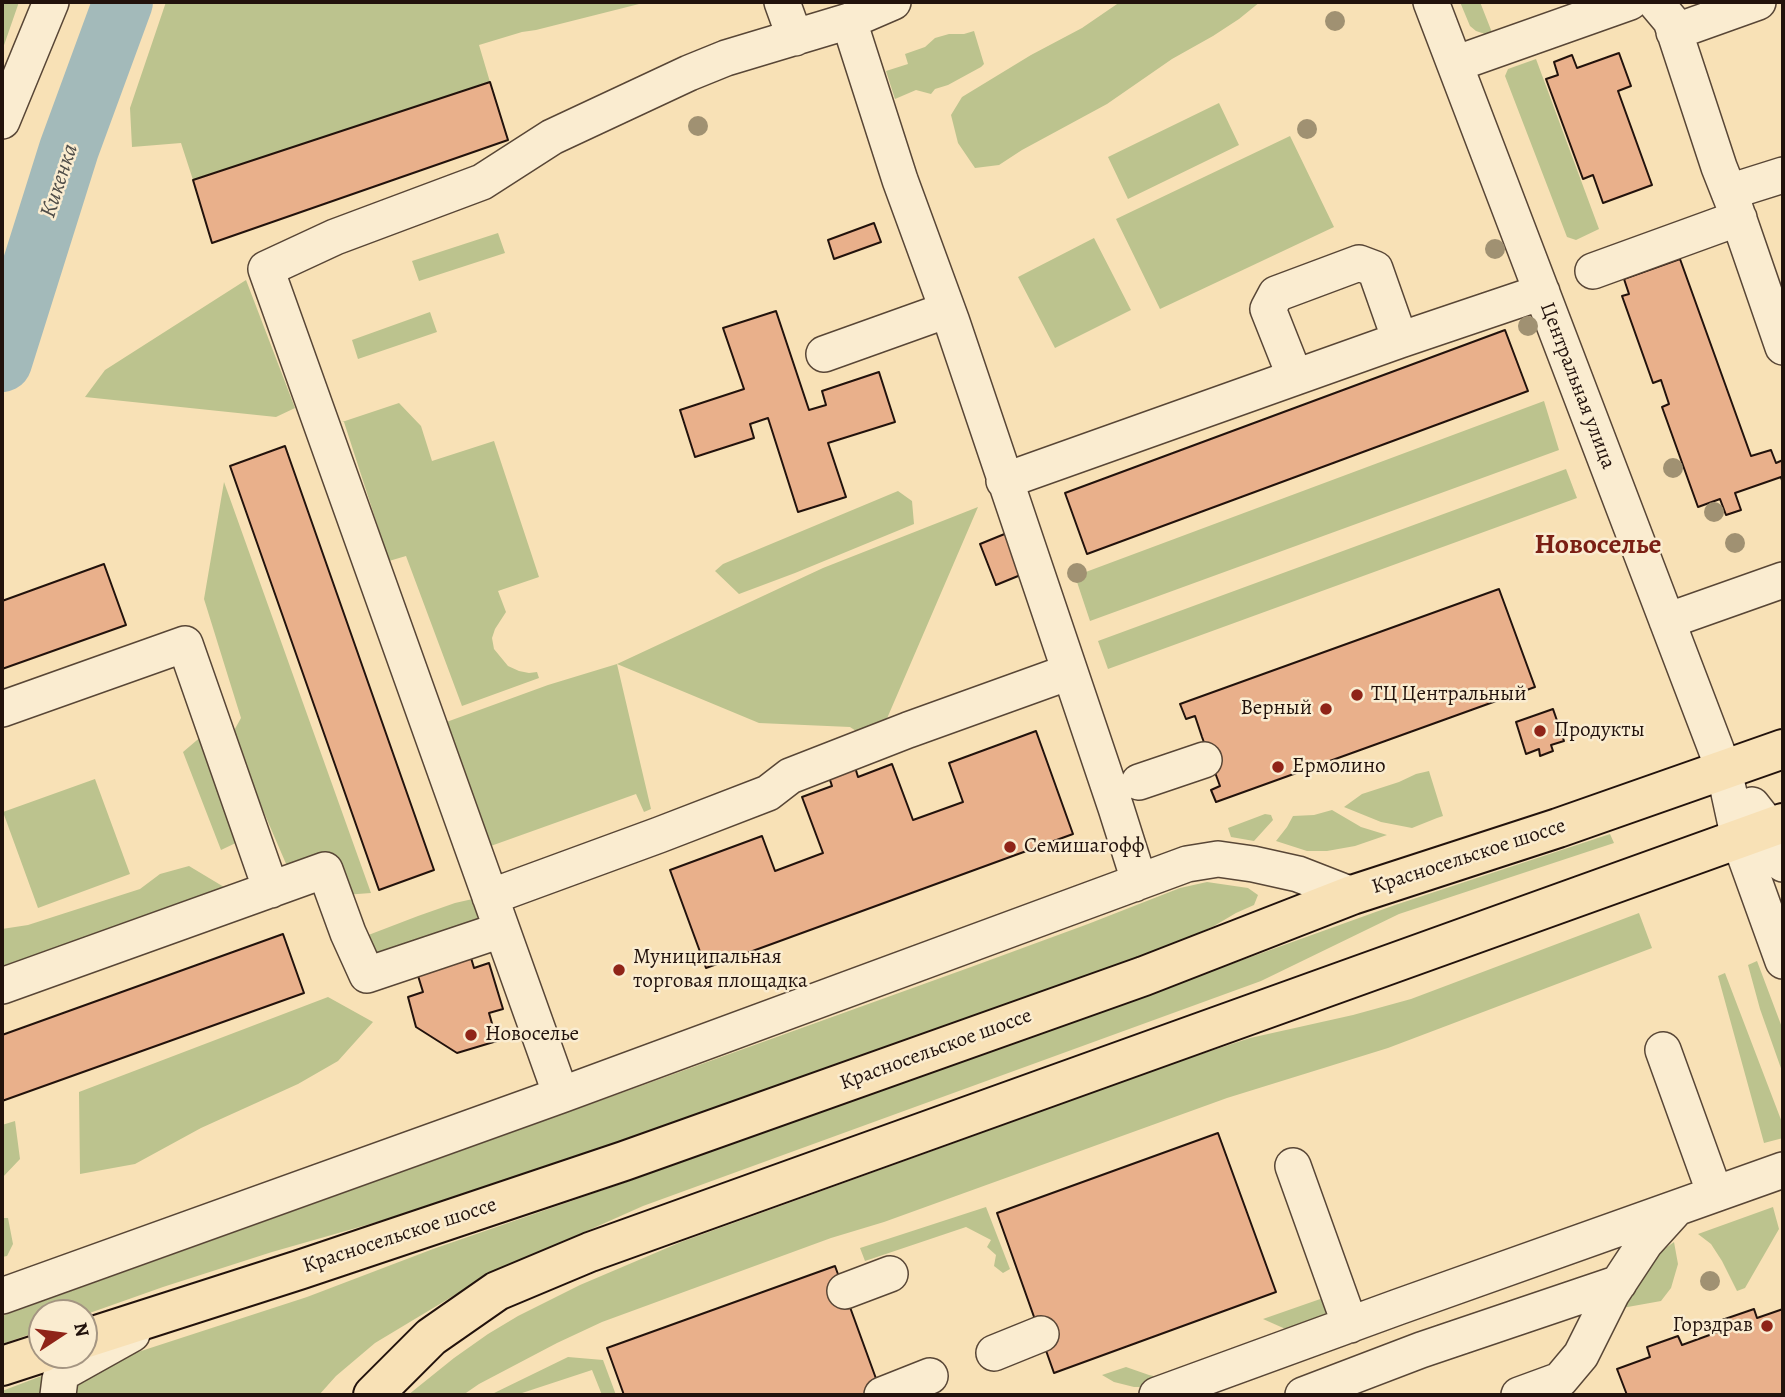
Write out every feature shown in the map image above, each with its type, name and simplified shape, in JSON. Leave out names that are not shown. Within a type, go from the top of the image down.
[{"type":"main road","name":"Красносельское шоссе","points":[[98,1334],[638,1156],[1144,976],[1352,895],[1558,828],[1783,749]]},
{"type":"main road","points":[[373,1395],[431,1337],[497,1291],[590,1252],[1764,830]]},
{"type":"main road","points":[[2,1366],[28,1358]]},
{"type":"street","points":[[2,121],[51,2]]},
{"type":"street","points":[[782,2],[795,37]]},
{"type":"street","points":[[561,1095],[266,269],[335,237],[482,182],[552,137],[689,73],[726,58],[849,21],[893,2]]},
{"type":"street","name":"Центральная улица","points":[[1431,2],[1724,770],[1764,830]]},
{"type":"street","points":[[1455,64],[1630,2]]},
{"type":"street","points":[[1655,2],[1671,22],[1783,347]]},
{"type":"street","points":[[1674,32],[1758,2]]},
{"type":"street","points":[[849,21],[900,180],[947,310],[1135,868],[1134,884]]},
{"type":"street","points":[[1593,271],[1734,205],[1783,175]]},
{"type":"street","points":[[1295,377],[1268,309],[1276,294],[1349,267],[1359,264],[1375,269],[1400,340]]},
{"type":"street","points":[[1004,481],[1542,292]]},
{"type":"street","points":[[824,354],[947,310]]},
{"type":"street","points":[[1667,621],[1783,580]]},
{"type":"street","points":[[2,709],[185,644],[271,890]]},
{"type":"street","points":[[490,897],[768,793],[790,776],[908,730],[1069,672]]},
{"type":"street","points":[[1139,782],[1204,760]]},
{"type":"street","points":[[1764,830],[1783,864]]},
{"type":"street","points":[[1764,830],[1783,961]]},
{"type":"street","points":[[2,1296],[561,1095],[1187,864],[1218,859],[1253,864],[1298,874],[1352,895]]},
{"type":"street","points":[[2,986],[325,870],[367,975],[501,930]]},
{"type":"street","points":[[1663,1050],[1715,1194]]},
{"type":"street","points":[[1293,1166],[1350,1325]]},
{"type":"street","points":[[1157,1395],[1783,1170]]},
{"type":"street","points":[[1519,1395],[1560,1380],[1581,1355],[1612,1293],[1644,1243],[1676,1208]]},
{"type":"street","points":[[845,1291],[890,1274]]},
{"type":"street","points":[[1303,1395],[1422,1350],[1619,1283]]},
{"type":"street","points":[[58,1395],[60,1379],[64,1372],[181,1307]]},
{"type":"street","points":[[994,1353],[1041,1334]]},
{"type":"street","points":[[882,1395],[930,1376]]},
{"type":"green space","points":[[2,2],[19,2],[2,51]]},
{"type":"green space","points":[[166,2],[647,2],[479,45],[490,82],[193,180],[181,143],[132,147],[130,108]]},
{"type":"green space","points":[[1120,2],[1260,2],[1239,19],[1172,59],[1107,104],[999,165],[975,168],[958,143],[951,115],[962,97],[1082,28]]},
{"type":"green space","points":[[1460,2],[1480,2],[1493,35],[1476,31],[1470,26]]},
{"type":"green space","points":[[974,31],[984,64],[981,67],[935,89],[931,94],[916,90],[895,99],[886,71],[908,64],[905,54],[925,47],[935,38]]},
{"type":"green space","points":[[1536,59],[1599,229],[1576,240],[1567,237],[1505,76],[1508,69]]},
{"type":"green space","points":[[1219,103],[1239,145],[1128,199],[1108,157]]},
{"type":"green space","points":[[1290,136],[1334,227],[1160,309],[1116,219]]},
{"type":"green space","points":[[498,233],[505,253],[419,281],[412,261]]},
{"type":"green space","points":[[1094,238],[1131,310],[1055,348],[1018,277]]},
{"type":"green space","points":[[246,280],[295,408],[276,417],[85,397],[105,370]]},
{"type":"green space","points":[[430,312],[437,332],[358,359],[352,340]]},
{"type":"green space","points":[[1544,401],[1559,450],[1090,621],[1075,576]]},
{"type":"green space","points":[[399,403],[421,426],[432,461],[494,441],[539,577],[498,591],[506,612],[492,638],[494,649],[508,666],[519,671],[537,672],[539,678],[462,706],[406,556],[389,561],[342,422]]},
{"type":"green space","points":[[1566,469],[1577,498],[1108,669],[1098,641]]},
{"type":"green space","points":[[224,482],[371,893],[344,895],[287,866],[231,736],[241,718],[204,599]]},
{"type":"green space","points":[[898,491],[912,501],[914,524],[739,594],[715,571],[723,564]]},
{"type":"green space","points":[[978,507],[876,744],[850,727],[759,723],[617,664],[823,568]]},
{"type":"green space","points":[[617,664],[651,809],[644,812],[636,794],[474,852],[430,728],[548,685]]},
{"type":"green space","points":[[203,735],[242,840],[221,850],[183,752]]},
{"type":"green space","points":[[1429,771],[1443,816],[1412,828],[1381,822],[1344,807],[1362,794]]},
{"type":"green space","points":[[95,779],[130,874],[38,908],[3,812]]},
{"type":"green space","points":[[1332,810],[1361,827],[1387,835],[1355,846],[1327,851],[1307,851],[1276,841],[1293,816],[1314,815]]},
{"type":"green space","points":[[1265,814],[1271,815],[1273,820],[1254,841],[1231,837],[1228,828]]},
{"type":"green space","points":[[1610,834],[1614,843],[1399,914],[1261,981],[643,1206],[488,1275],[375,1343],[336,1376],[319,1395],[73,1395],[78,1378],[91,1369],[98,1369],[98,1365],[307,1297],[433,1249],[1395,905]]},
{"type":"green space","points":[[189,866],[224,887],[2,971],[2,929],[28,925],[140,889],[160,874]]},
{"type":"green space","points":[[1207,882],[1248,888],[1258,895],[1254,905],[1138,960],[559,1166],[272,1252],[98,1310],[98,1299],[49,1299],[971,967],[1180,888]]},
{"type":"green space","points":[[477,898],[483,914],[477,925],[370,967],[358,939],[455,903]]},
{"type":"green space","points":[[1639,913],[1652,948],[1388,1048],[1227,1098],[602,1322],[557,1343],[463,1395],[408,1395],[454,1358],[518,1316],[580,1285],[681,1242],[1183,1060],[1250,1038],[1411,999]]},
{"type":"green space","points":[[1757,961],[1783,1030],[1783,1074],[1748,965]]},
{"type":"green space","points":[[1725,973],[1783,1125],[1783,1138],[1764,1143],[1718,976]]},
{"type":"green space","points":[[328,997],[373,1022],[338,1061],[298,1084],[201,1128],[135,1164],[80,1174],[79,1092]]},
{"type":"green space","points":[[15,1121],[20,1159],[2,1178],[2,1125]]},
{"type":"green space","points":[[986,1207],[1010,1269],[1003,1273],[994,1266],[996,1255],[987,1247],[991,1240],[966,1227],[865,1261],[860,1248]]},
{"type":"green space","points":[[1773,1207],[1779,1229],[1745,1288],[1737,1291],[1711,1244],[1698,1234]]},
{"type":"green space","points":[[2,1218],[8,1218],[13,1244],[7,1256],[2,1257]]},
{"type":"green space","points":[[1674,1242],[1678,1264],[1671,1288],[1661,1301],[1622,1308],[1642,1265]]},
{"type":"green space","points":[[1326,1297],[1333,1320],[1290,1331],[1263,1319]]},
{"type":"green space","points":[[28,1307],[28,1335],[2,1344],[2,1316]]},
{"type":"green space","points":[[568,1357],[603,1360],[616,1395],[602,1395],[592,1370],[516,1395],[490,1395]]},
{"type":"green space","points":[[1126,1367],[1158,1377],[1144,1387],[1134,1387],[1114,1382],[1102,1375]]},
{"type":"green space","points":[[44,1375],[44,1395],[2,1395],[2,1391]]},
{"type":"building","points":[[1619,53],[1631,86],[1618,91],[1652,185],[1603,203],[1593,175],[1583,179],[1546,79],[1558,75],[1554,62],[1572,55],[1577,68]]},
{"type":"building","points":[[490,82],[508,140],[212,243],[193,180]]},
{"type":"building","points":[[874,223],[881,242],[834,259],[828,240]]},
{"type":"building","points":[[1680,259],[1751,456],[1771,450],[1776,463],[1783,460],[1783,484],[1781,477],[1735,493],[1741,510],[1726,515],[1720,499],[1698,507],[1662,407],[1669,404],[1661,380],[1653,383],[1622,296],[1629,294],[1624,279]]},
{"type":"building","points":[[776,311],[809,410],[826,405],[822,391],[879,372],[895,422],[828,443],[846,497],[798,512],[768,418],[750,424],[754,438],[695,457],[680,410],[744,389],[723,328]]},
{"type":"building","points":[[1505,330],[1528,391],[1087,554],[1065,493]]},
{"type":"building","points":[[285,446],[434,870],[379,890],[230,466]]},
{"type":"building","points":[[1007,533],[1023,574],[996,585],[980,544]]},
{"type":"building","points":[[104,564],[126,625],[2,669],[2,601]]},
{"type":"building","name":"ТЦ Центральный","points":[[1499,589],[1535,687],[1216,802],[1211,790],[1220,786],[1195,716],[1186,719],[1180,704]]},
{"type":"building","name":"Продукты","points":[[1553,709],[1564,741],[1551,745],[1553,751],[1540,756],[1539,749],[1526,754],[1516,722]]},
{"type":"building","points":[[1036,731],[1073,834],[706,968],[670,870],[762,836],[775,871],[823,853],[802,797],[832,786],[829,777],[855,767],[858,777],[892,764],[913,820],[963,802],[949,763]]},
{"type":"building","points":[[283,934],[304,993],[2,1101],[2,1035]]},
{"type":"building","points":[[469,951],[474,968],[489,963],[503,1009],[489,1013],[497,1041],[457,1053],[416,1027],[408,997],[423,992],[415,966]]},
{"type":"building","points":[[1218,1133],[1276,1292],[1054,1373],[997,1213]]},
{"type":"building","points":[[835,1266],[882,1395],[624,1395],[607,1348]]},
{"type":"building","points":[[1754,1309],[1757,1318],[1783,1309],[1783,1395],[1627,1395],[1617,1369],[1650,1357],[1647,1347],[1678,1336],[1682,1345],[1726,1329],[1722,1320]]},
{"type":"waterway","name":"Кикенка","points":[[2,362],[69,149],[123,2]]},
{"type":"place","name":"ТЦ Центральный","points":[[1357,695]]},
{"type":"place","name":"Верный","points":[[1326,709]]},
{"type":"place","name":"Продукты","points":[[1540,731]]},
{"type":"place","name":"Ермолино","points":[[1278,767]]},
{"type":"place","name":"Семишагофф","points":[[1010,847]]},
{"type":"place","name":"Муниципальная торговая площадка","points":[[619,970]]},
{"type":"place","name":"Новоселье","points":[[471,1035]]},
{"type":"place","name":"Горздрав","points":[[1767,1326]]},
{"type":"district","name":"Новоселье","points":[[1598,546]]}]
